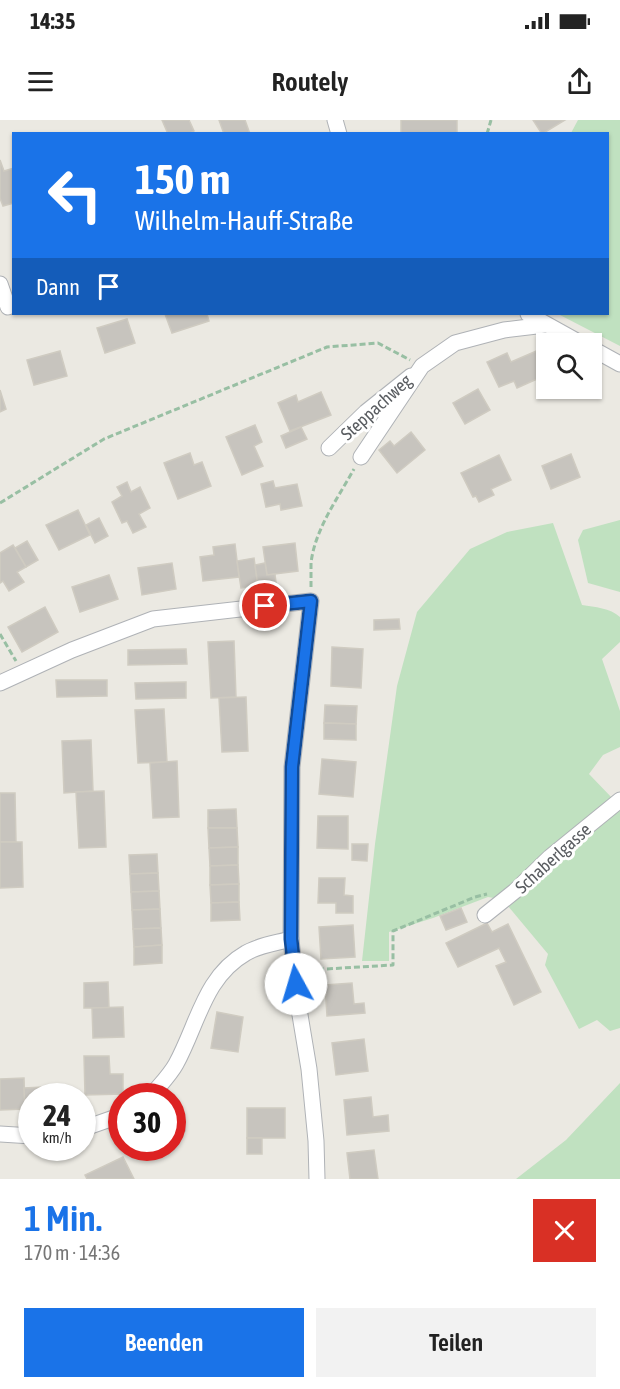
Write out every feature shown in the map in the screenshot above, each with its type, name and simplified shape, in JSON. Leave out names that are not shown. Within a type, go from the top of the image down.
[{"type":"street","points":[[0,284],[8,307],[12,306]]},
{"type":"street","points":[[530,315],[561,333]]},
{"type":"street","name":"Steppachweg","points":[[329,448],[366,412],[422,366],[455,343],[504,330],[545,325]]},
{"type":"street","points":[[602,354],[620,364]]},
{"type":"street","name":"Steppachweg","points":[[361,457],[422,366]]},
{"type":"street","points":[[0,683],[72,650],[153,620],[311,601],[292,767],[291,939],[309,1069],[316,1141],[316,1179]]},
{"type":"street","name":"Schaberlgasse","points":[[485,915],[515,891],[550,857],[620,800]]},
{"type":"street","points":[[161,1083],[176,1065],[205,998],[217,978],[233,962],[249,951],[291,939]]},
{"type":"street","points":[[0,1134],[18,1135]]},
{"type":"path","points":[[0,502],[104,439],[327,347],[378,344],[422,366]]},
{"type":"path","points":[[311,601],[312,562],[316,542],[324,523],[361,457]]},
{"type":"path","points":[[0,634],[23,672]]},
{"type":"path","points":[[294,970],[393,965],[393,931],[480,895]]},
{"type":"green space","points":[[578,120],[620,120],[620,346],[602,337],[602,333],[595,333],[560,315],[609,315],[609,132],[572,132]]},
{"type":"green space","points":[[620,520],[620,592],[588,583],[578,540],[583,530]]},
{"type":"green space","points":[[553,523],[582,605],[607,610],[620,617],[620,642],[602,659],[620,711],[620,747],[603,755],[589,774],[614,800],[500,899],[488,897],[389,932],[389,961],[362,961],[375,844],[397,686],[417,612],[470,549],[507,532]]},
{"type":"green space","points":[[620,809],[620,1028],[610,1031],[597,1020],[579,1029],[545,965],[548,954],[508,906],[567,852]]},
{"type":"green space","points":[[620,1083],[620,1179],[516,1179],[566,1140]]},
{"type":"building","points":[[162,120],[189,120],[194,131],[192,132],[167,132]]},
{"type":"building","points":[[219,120],[245,120],[249,132],[223,132]]},
{"type":"building","points":[[401,120],[457,120],[457,132],[401,132]]},
{"type":"building","points":[[533,120],[565,120],[545,132],[541,132]]},
{"type":"building","points":[[0,160],[4,171],[12,169],[12,204],[3,206],[0,198]]},
{"type":"building","points":[[165,315],[207,315],[209,321],[172,333]]},
{"type":"building","points":[[127,319],[135,343],[105,353],[97,328]]},
{"type":"building","points":[[60,351],[67,376],[34,385],[27,360]]},
{"type":"building","points":[[536,351],[536,379],[517,388],[514,381],[499,387],[487,362],[507,353],[511,362]]},
{"type":"building","points":[[478,389],[490,410],[465,424],[453,403]]},
{"type":"building","points":[[0,390],[6,409],[0,412]]},
{"type":"building","points":[[321,392],[331,415],[290,431],[278,403],[296,395],[298,402]]},
{"type":"building","points":[[255,425],[262,442],[254,446],[263,466],[242,475],[226,437]]},
{"type":"building","points":[[301,427],[307,439],[286,448],[281,436]]},
{"type":"building","points":[[411,432],[425,450],[397,473],[379,450],[390,441],[394,446]]},
{"type":"building","points":[[190,453],[194,465],[202,462],[211,486],[178,499],[164,463]]},
{"type":"building","points":[[571,454],[580,477],[551,489],[542,466]]},
{"type":"building","points":[[499,455],[511,480],[491,489],[494,495],[479,502],[476,496],[473,497],[461,473]]},
{"type":"building","points":[[273,481],[275,488],[297,484],[302,506],[281,510],[280,504],[266,507],[261,484]]},
{"type":"building","points":[[127,482],[131,492],[140,487],[150,508],[139,514],[146,527],[133,533],[127,521],[122,523],[112,502],[122,496],[117,487]]},
{"type":"building","points":[[78,510],[90,535],[59,550],[46,525]]},
{"type":"building","points":[[99,518],[108,536],[95,543],[86,525]]},
{"type":"building","points":[[27,541],[38,560],[26,567],[15,548]]},
{"type":"building","points":[[295,543],[298,571],[267,575],[263,547]]},
{"type":"building","points":[[235,544],[239,577],[203,581],[200,557],[214,555],[213,547]]},
{"type":"building","points":[[13,545],[26,567],[17,572],[24,582],[9,591],[3,581],[0,583],[0,553]]},
{"type":"building","points":[[254,558],[258,586],[241,588],[237,561]]},
{"type":"building","points":[[172,563],[176,589],[142,595],[138,568]]},
{"type":"building","points":[[265,563],[267,575],[275,574],[276,583],[258,586],[255,565]]},
{"type":"building","points":[[109,575],[118,599],[80,612],[72,587]]},
{"type":"building","points":[[45,607],[58,632],[22,652],[8,627]]},
{"type":"building","points":[[399,619],[400,629],[374,630],[374,620]]},
{"type":"building","points":[[234,641],[236,697],[211,698],[208,642]]},
{"type":"building","points":[[332,647],[363,649],[361,688],[331,686]]},
{"type":"building","points":[[186,649],[187,664],[128,665],[128,650]]},
{"type":"building","points":[[56,680],[107,680],[107,696],[57,697]]},
{"type":"building","points":[[186,682],[186,698],[136,699],[135,683]]},
{"type":"building","points":[[246,697],[248,751],[222,752],[219,698]]},
{"type":"building","points":[[325,705],[357,706],[356,724],[324,723]]},
{"type":"building","points":[[164,709],[167,762],[138,763],[135,710]]},
{"type":"building","points":[[324,723],[356,724],[356,740],[324,739]]},
{"type":"building","points":[[91,740],[93,791],[64,793],[62,741]]},
{"type":"building","points":[[322,759],[356,762],[353,797],[319,794]]},
{"type":"building","points":[[177,761],[179,817],[153,818],[150,763]]},
{"type":"building","points":[[104,791],[106,847],[79,848],[76,792]]},
{"type":"building","points":[[0,793],[15,793],[16,842],[0,842]]},
{"type":"building","points":[[236,809],[237,828],[208,828],[208,810]]},
{"type":"building","points":[[318,816],[348,816],[348,849],[317,848]]},
{"type":"building","points":[[208,828],[237,828],[238,847],[209,848]]},
{"type":"building","points":[[0,842],[22,842],[23,887],[0,888]]},
{"type":"building","points":[[352,844],[368,844],[367,861],[352,860]]},
{"type":"building","points":[[238,847],[238,865],[210,866],[209,848]]},
{"type":"building","points":[[157,854],[158,873],[130,874],[129,855]]},
{"type":"building","points":[[238,865],[239,884],[210,885],[210,866]]},
{"type":"building","points":[[158,873],[159,891],[131,892],[130,874]]},
{"type":"building","points":[[319,878],[345,878],[344,895],[353,896],[353,913],[336,913],[336,903],[318,903]]},
{"type":"building","points":[[239,884],[239,902],[211,903],[210,885]]},
{"type":"building","points":[[159,891],[160,909],[132,910],[131,892]]},
{"type":"building","points":[[239,902],[240,920],[211,921],[211,903]]},
{"type":"building","points":[[461,908],[467,922],[446,930],[440,916]]},
{"type":"building","points":[[160,909],[161,928],[133,929],[132,910]]},
{"type":"building","points":[[487,923],[492,932],[508,924],[541,992],[514,1005],[496,966],[506,962],[499,948],[458,967],[446,943]]},
{"type":"building","points":[[353,925],[355,957],[321,959],[319,927]]},
{"type":"building","points":[[161,928],[162,945],[134,947],[133,929]]},
{"type":"building","points":[[162,945],[162,963],[134,965],[134,947]]},
{"type":"building","points":[[108,982],[109,1008],[84,1008],[84,983]]},
{"type":"building","points":[[352,983],[354,1004],[364,1003],[365,1013],[327,1016],[325,985]]},
{"type":"building","points":[[123,1007],[124,1037],[93,1038],[92,1008]]},
{"type":"building","points":[[217,1012],[243,1017],[238,1052],[211,1048]]},
{"type":"building","points":[[364,1039],[368,1071],[336,1075],[332,1043]]},
{"type":"building","points":[[84,1056],[109,1056],[110,1074],[123,1074],[123,1083],[108,1083],[108,1094],[96,1095],[96,1083],[85,1083]]},
{"type":"building","points":[[24,1078],[24,1083],[18,1083],[18,1109],[0,1110],[0,1079]]},
{"type":"building","points":[[371,1097],[373,1117],[388,1115],[389,1131],[347,1135],[344,1100]]},
{"type":"building","points":[[247,1108],[285,1108],[285,1138],[247,1138]]},
{"type":"building","points":[[247,1138],[262,1138],[262,1154],[247,1154]]},
{"type":"building","points":[[374,1150],[378,1179],[350,1179],[347,1153]]},
{"type":"building","points":[[115,1161],[125,1161],[134,1179],[87,1179],[85,1175]]},
{"type":"route","points":[[265,606],[311,601],[292,767],[291,939],[296,984]]}]
